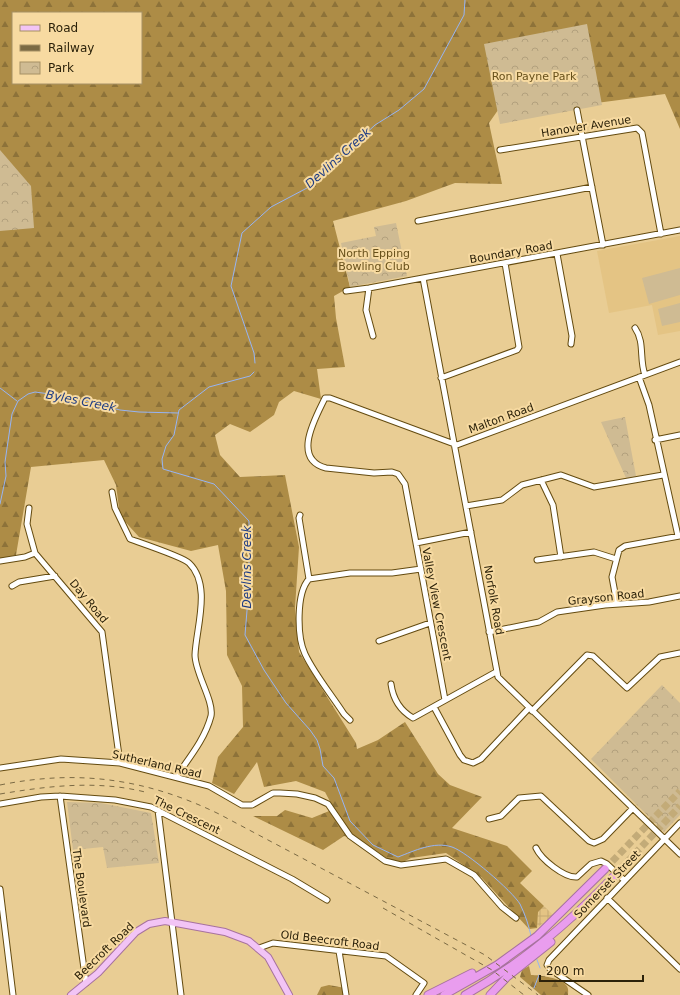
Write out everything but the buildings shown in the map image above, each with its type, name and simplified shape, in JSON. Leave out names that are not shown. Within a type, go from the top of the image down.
[{"type":"highway","points":[[444,995],[496,965],[537,936],[605,869]]},
{"type":"highway","points":[[490,995],[526,959],[573,921],[613,877]]},
{"type":"highway","points":[[465,995],[526,959]]},
{"type":"highway","points":[[428,995],[483,968],[496,965]]},
{"type":"highway","points":[[496,995],[507,977]]},
{"type":"main road","name":"Beecroft Road","points":[[71,995],[86,983],[142,928],[157,922],[171,921],[238,936],[259,948],[273,964],[289,995]]},
{"type":"street","points":[[577,110],[603,245]]},
{"type":"street","name":"Hanover Avenue","points":[[500,150],[634,128],[640,130],[661,234]]},
{"type":"street","points":[[418,221],[592,187]]},
{"type":"street","name":"Boundary Road","points":[[346,291],[557,254],[680,230]]},
{"type":"street","points":[[557,254],[572,336],[571,344]]},
{"type":"street","points":[[441,378],[517,350],[519,347],[505,263]]},
{"type":"street","name":"Norfolk Road","points":[[423,278],[496,672],[501,681],[530,710],[680,854]]},
{"type":"street","points":[[370,288],[366,310],[373,336]]},
{"type":"street","points":[[635,328],[639,334],[642,346],[642,358],[645,375]]},
{"type":"street","name":"Malton Road","points":[[454,443],[457,445],[680,362]]},
{"type":"street","points":[[618,604],[612,577],[619,550],[625,546],[679,536],[663,475],[649,405],[639,377]]},
{"type":"street","points":[[416,543],[405,484],[398,474],[392,472],[374,473],[319,466],[312,459],[308,448],[309,433],[325,398],[330,398],[454,443]]},
{"type":"street","points":[[656,440],[680,436]]},
{"type":"street","points":[[466,506],[502,500],[522,485],[565,475],[591,487],[597,487],[663,475]]},
{"type":"street","points":[[541,480],[553,505],[561,558]]},
{"type":"street","points":[[112,492],[115,508],[130,539],[189,562],[198,574],[202,600],[195,655],[198,675],[206,692],[211,714],[202,740],[176,777]]},
{"type":"street","name":"Day Road","points":[[29,508],[27,524],[35,553],[102,632],[120,764]]},
{"type":"street","points":[[300,515],[299,518],[309,579]]},
{"type":"street","name":"Valley View Crescent","points":[[445,700],[416,543],[471,532]]},
{"type":"street","points":[[537,560],[561,558],[594,552],[616,559]]},
{"type":"street","points":[[0,561],[25,557],[35,553]]},
{"type":"street","points":[[350,720],[339,707],[303,648],[300,616],[300,599],[302,588],[309,579],[350,573],[392,573],[421,568]]},
{"type":"street","points":[[12,586],[19,582],[55,576]]},
{"type":"street","name":"Grayson Road","points":[[489,632],[539,622],[557,612],[618,604],[649,602],[680,596]]},
{"type":"street","points":[[378,641],[430,623]]},
{"type":"street","points":[[434,707],[460,755],[464,760],[473,763],[481,759],[586,655],[593,656],[627,688],[660,657],[680,652]]},
{"type":"street","points":[[391,684],[392,691],[399,707],[413,718],[496,672]]},
{"type":"street","name":"Sutherland Road","points":[[0,768],[61,759],[120,764],[209,786],[242,805],[252,805],[273,793],[297,794],[315,798],[328,804],[350,836],[385,861],[401,865],[446,859],[474,875],[502,907],[516,918]]},
{"type":"street","name":"The Crescent","points":[[0,804],[60,796],[115,800],[158,810],[292,879],[327,900]]},
{"type":"street","name":"The Boulevard","points":[[60,796],[86,983]]},
{"type":"street","points":[[489,820],[501,816],[518,798],[541,796],[589,841],[597,843],[603,839],[633,808]]},
{"type":"street","points":[[158,810],[181,995]]},
{"type":"street","name":"Somerset Street","points":[[588,995],[550,969],[547,965],[548,960],[680,823]]},
{"type":"street","points":[[536,848],[559,873],[577,877],[591,864],[601,861],[607,864],[624,880]]},
{"type":"street","points":[[0,889],[13,995]]},
{"type":"street","points":[[607,898],[680,969]]},
{"type":"street","name":"Old Beecroft Road","points":[[259,948],[273,943],[386,956],[424,984],[416,995]]},
{"type":"street","points":[[339,951],[346,995]]},
{"type":"shaded area","points":[[680,236],[680,331],[658,335],[652,305],[609,313],[597,251]]},
{"type":"shaded area","points":[[544,906],[553,915],[537,928],[538,912]]},
{"type":"green space","points":[[0,0],[680,0],[680,129],[665,94],[581,105],[505,100],[489,123],[502,184],[455,183],[406,201],[333,221],[350,287],[334,296],[336,318],[345,367],[317,369],[321,399],[294,391],[279,402],[274,415],[250,432],[230,424],[215,435],[220,455],[240,477],[285,475],[299,547],[295,608],[299,652],[356,743],[357,749],[378,740],[405,722],[438,774],[450,785],[482,797],[452,828],[507,846],[532,871],[520,883],[544,906],[538,912],[537,928],[529,929],[481,877],[446,853],[411,858],[403,862],[388,859],[360,840],[344,836],[323,850],[253,816],[277,816],[285,810],[312,818],[334,809],[325,792],[296,781],[264,787],[257,762],[234,794],[212,783],[218,757],[243,727],[242,686],[227,655],[226,591],[218,545],[191,551],[139,537],[120,516],[116,485],[104,460],[31,467],[16,555],[0,559]]},
{"type":"green space","name":"Ron Payne Park","points":[[587,24],[602,105],[500,124],[484,44]]},
{"type":"green space","points":[[0,150],[31,186],[34,228],[0,231]]},
{"type":"green space","name":"North Epping Bowling Club","points":[[396,223],[407,276],[350,287],[341,243],[376,236],[374,227]]},
{"type":"green space","points":[[680,268],[680,295],[649,304],[642,278]]},
{"type":"green space","points":[[680,303],[680,322],[662,326],[658,309]]},
{"type":"green space","points":[[625,417],[636,476],[626,478],[601,422]]},
{"type":"green space","points":[[662,685],[680,703],[680,815],[664,832],[591,759]]},
{"type":"green space","points":[[67,802],[101,803],[151,813],[159,863],[107,868],[103,847],[73,850]]},
{"type":"green space","points":[[529,966],[531,975],[550,977],[560,980],[568,987],[568,995],[541,995],[520,977],[522,970]]},
{"type":"green space","points":[[329,985],[345,988],[345,995],[317,995],[321,987]]},
{"type":"waterway","name":"Devlins Creek","points":[[255,363],[254,353],[231,286],[242,233],[271,207],[307,188],[375,125],[399,110],[424,89],[464,15],[465,0]]},
{"type":"waterway","name":"Devlins Creek","points":[[254,372],[250,376],[209,387],[179,410],[174,435],[166,446],[162,459],[163,469],[214,484],[249,521],[249,586],[245,635],[264,670],[286,703],[317,740],[323,766],[334,778],[350,821],[373,845],[398,857],[417,850],[438,845],[445,845],[459,850],[489,872],[515,898],[524,912],[531,936]]},
{"type":"waterway","points":[[0,388],[17,401]]},
{"type":"waterway","name":"Byles Creek","points":[[0,504],[6,476],[5,462],[12,414],[18,401],[28,394],[35,392],[65,396],[120,410],[178,413]]},
{"type":"waterway","name":"Devlins Creek","points":[[536,957],[540,968]]},
{"type":"waterway","name":"Devlins Creek","points":[[534,988],[539,975]]},
{"type":"tunnel","points":[[605,869],[680,791]]},
{"type":"tunnel","points":[[613,877],[680,806]]},
{"type":"railway","points":[[0,785],[29,780],[57,778],[112,780],[166,792],[192,802],[219,814],[485,955],[538,995]]},
{"type":"railway","points":[[0,794],[54,787],[91,785],[127,788],[145,792]]},
{"type":"railway","points":[[383,908],[492,970],[524,995]]}]
